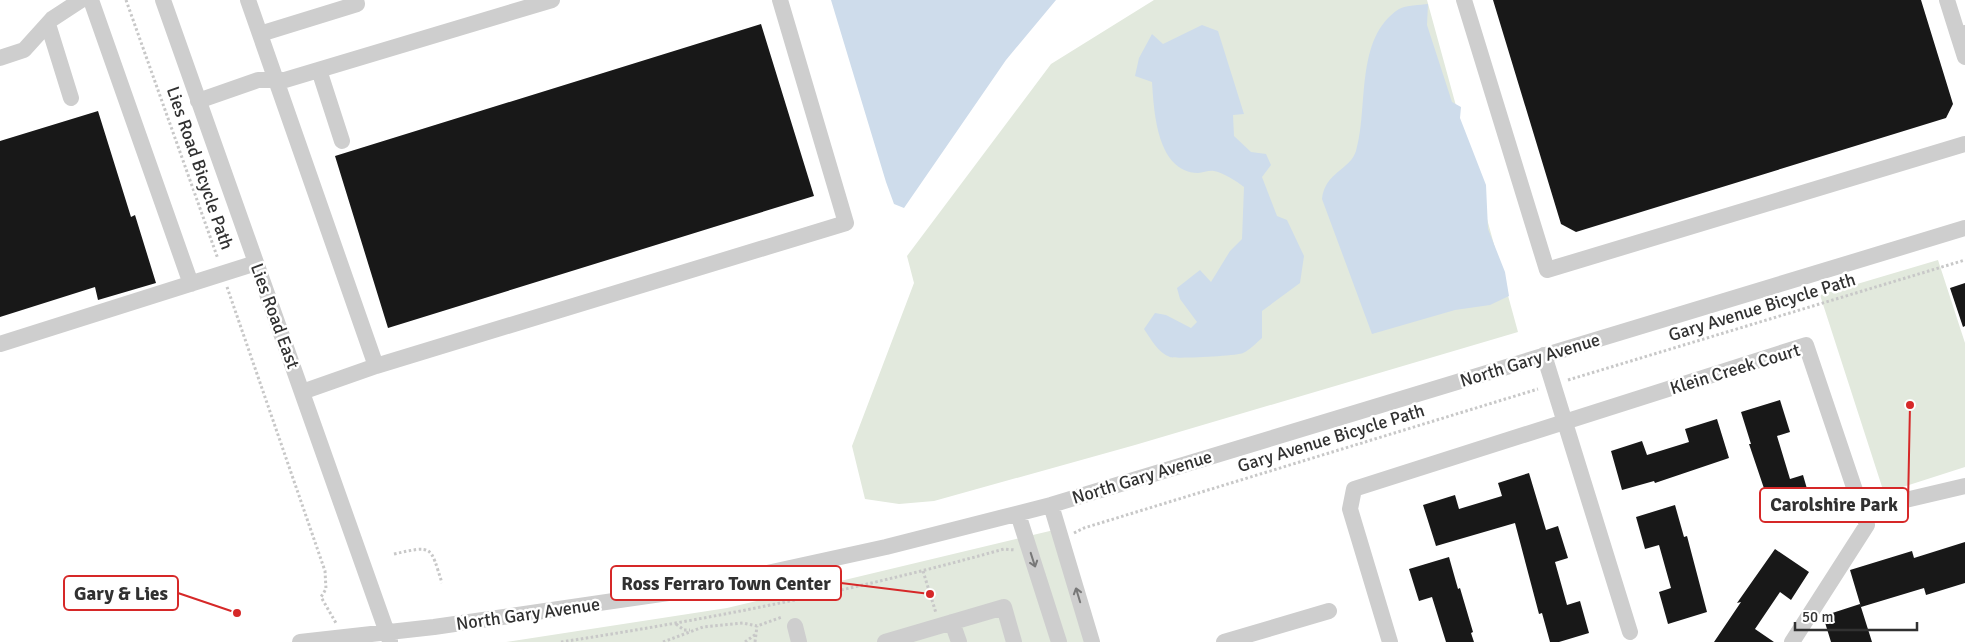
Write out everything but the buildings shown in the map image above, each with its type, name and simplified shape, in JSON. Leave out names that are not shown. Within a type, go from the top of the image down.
[{"type":"street","points":[[0,58],[24,50],[48,24],[81,0]]},
{"type":"street","points":[[91,0],[191,284]]},
{"type":"street","name":"Lies Road East","points":[[163,0],[389,637]]},
{"type":"street","points":[[248,0],[376,366]]},
{"type":"street","points":[[198,101],[258,80],[286,80],[552,0]]},
{"type":"street","points":[[302,392],[376,366],[846,223],[780,0]]},
{"type":"street","points":[[1464,0],[1547,270],[1965,144]]},
{"type":"street","points":[[1947,0],[1962,34],[1965,57]]},
{"type":"street","points":[[260,34],[361,1]]},
{"type":"street","points":[[48,24],[72,98]]},
{"type":"street","points":[[319,70],[342,141]]},
{"type":"street","name":"North Gary Avenue","points":[[300,642],[389,637],[689,590],[895,545],[1051,505],[1965,228]]},
{"type":"street","points":[[0,344],[256,263]]},
{"type":"street","name":"Klein Creek Court","points":[[1390,642],[1350,509],[1354,489],[1806,345],[1863,514]]},
{"type":"street","points":[[1544,355],[1630,632]]},
{"type":"street","points":[[1792,642],[1866,525],[1863,514],[1897,502],[1965,486]]},
{"type":"street","points":[[1051,505],[1092,642]]},
{"type":"street","points":[[1018,514],[1059,642]]},
{"type":"street","points":[[884,642],[1004,607],[1014,642]]},
{"type":"street","points":[[1224,642],[1329,610]]},
{"type":"street","points":[[793,620],[799,642]]},
{"type":"street","points":[[946,624],[958,642]]},
{"type":"path","name":"Lies Road Bicycle Path","points":[[126,0],[325,571],[326,590],[321,597],[324,599]]},
{"type":"path","name":"Gary Avenue Bicycle Path","points":[[1568,380],[1965,260]]},
{"type":"path","name":"Gary Avenue Bicycle Path","points":[[1074,533],[1091,526],[1539,389]]},
{"type":"path","points":[[394,554],[422,548],[428,549],[434,555],[442,584]]},
{"type":"path","points":[[561,642],[676,624],[787,602],[923,572],[1004,549],[1017,549]]},
{"type":"path","points":[[923,572],[946,624]]},
{"type":"path","points":[[676,624],[684,630],[743,623],[757,626],[793,620]]},
{"type":"path","points":[[755,642],[757,626]]},
{"type":"path","points":[[663,642],[698,629]]},
{"type":"path","points":[[745,642],[756,634]]},
{"type":"shaded area","points":[[1154,0],[1427,0],[1518,332],[1135,445],[934,501],[899,504],[865,499],[852,446],[914,283],[907,256],[1051,64]]},
{"type":"shaded area","points":[[1938,260],[1965,343],[1965,467],[1884,493],[1820,295]]},
{"type":"shaded area","points":[[1054,530],[1087,642],[506,642],[727,608]]},
{"type":"water","points":[[831,0],[1056,0],[1006,60],[904,208],[894,204],[886,182]]},
{"type":"water","points":[[1428,4],[1427,25],[1452,102],[1461,107],[1460,118],[1486,185],[1488,229],[1505,272],[1509,296],[1490,305],[1455,310],[1372,334],[1322,199],[1324,190],[1332,177],[1349,163],[1356,151],[1360,134],[1369,56],[1375,38],[1385,22],[1399,9]]},
{"type":"water","points":[[1202,25],[1218,31],[1244,114],[1233,115],[1234,136],[1251,152],[1266,154],[1271,165],[1262,177],[1277,216],[1287,220],[1304,256],[1300,283],[1262,311],[1262,338],[1251,348],[1243,353],[1230,355],[1174,358],[1162,352],[1144,329],[1155,313],[1166,315],[1191,328],[1197,322],[1180,299],[1177,288],[1200,270],[1211,282],[1230,251],[1242,239],[1244,187],[1217,172],[1198,173],[1184,170],[1174,163],[1166,152],[1160,138],[1154,109],[1152,82],[1135,76],[1139,58],[1152,34],[1163,44]]},
{"type":"place","name":"Carolshire Park","points":[[1910,405]]},
{"type":"place","name":"Ross Ferraro Town Center","points":[[930,594]]},
{"type":"place","name":"Gary & Lies","points":[[237,613]]}]
